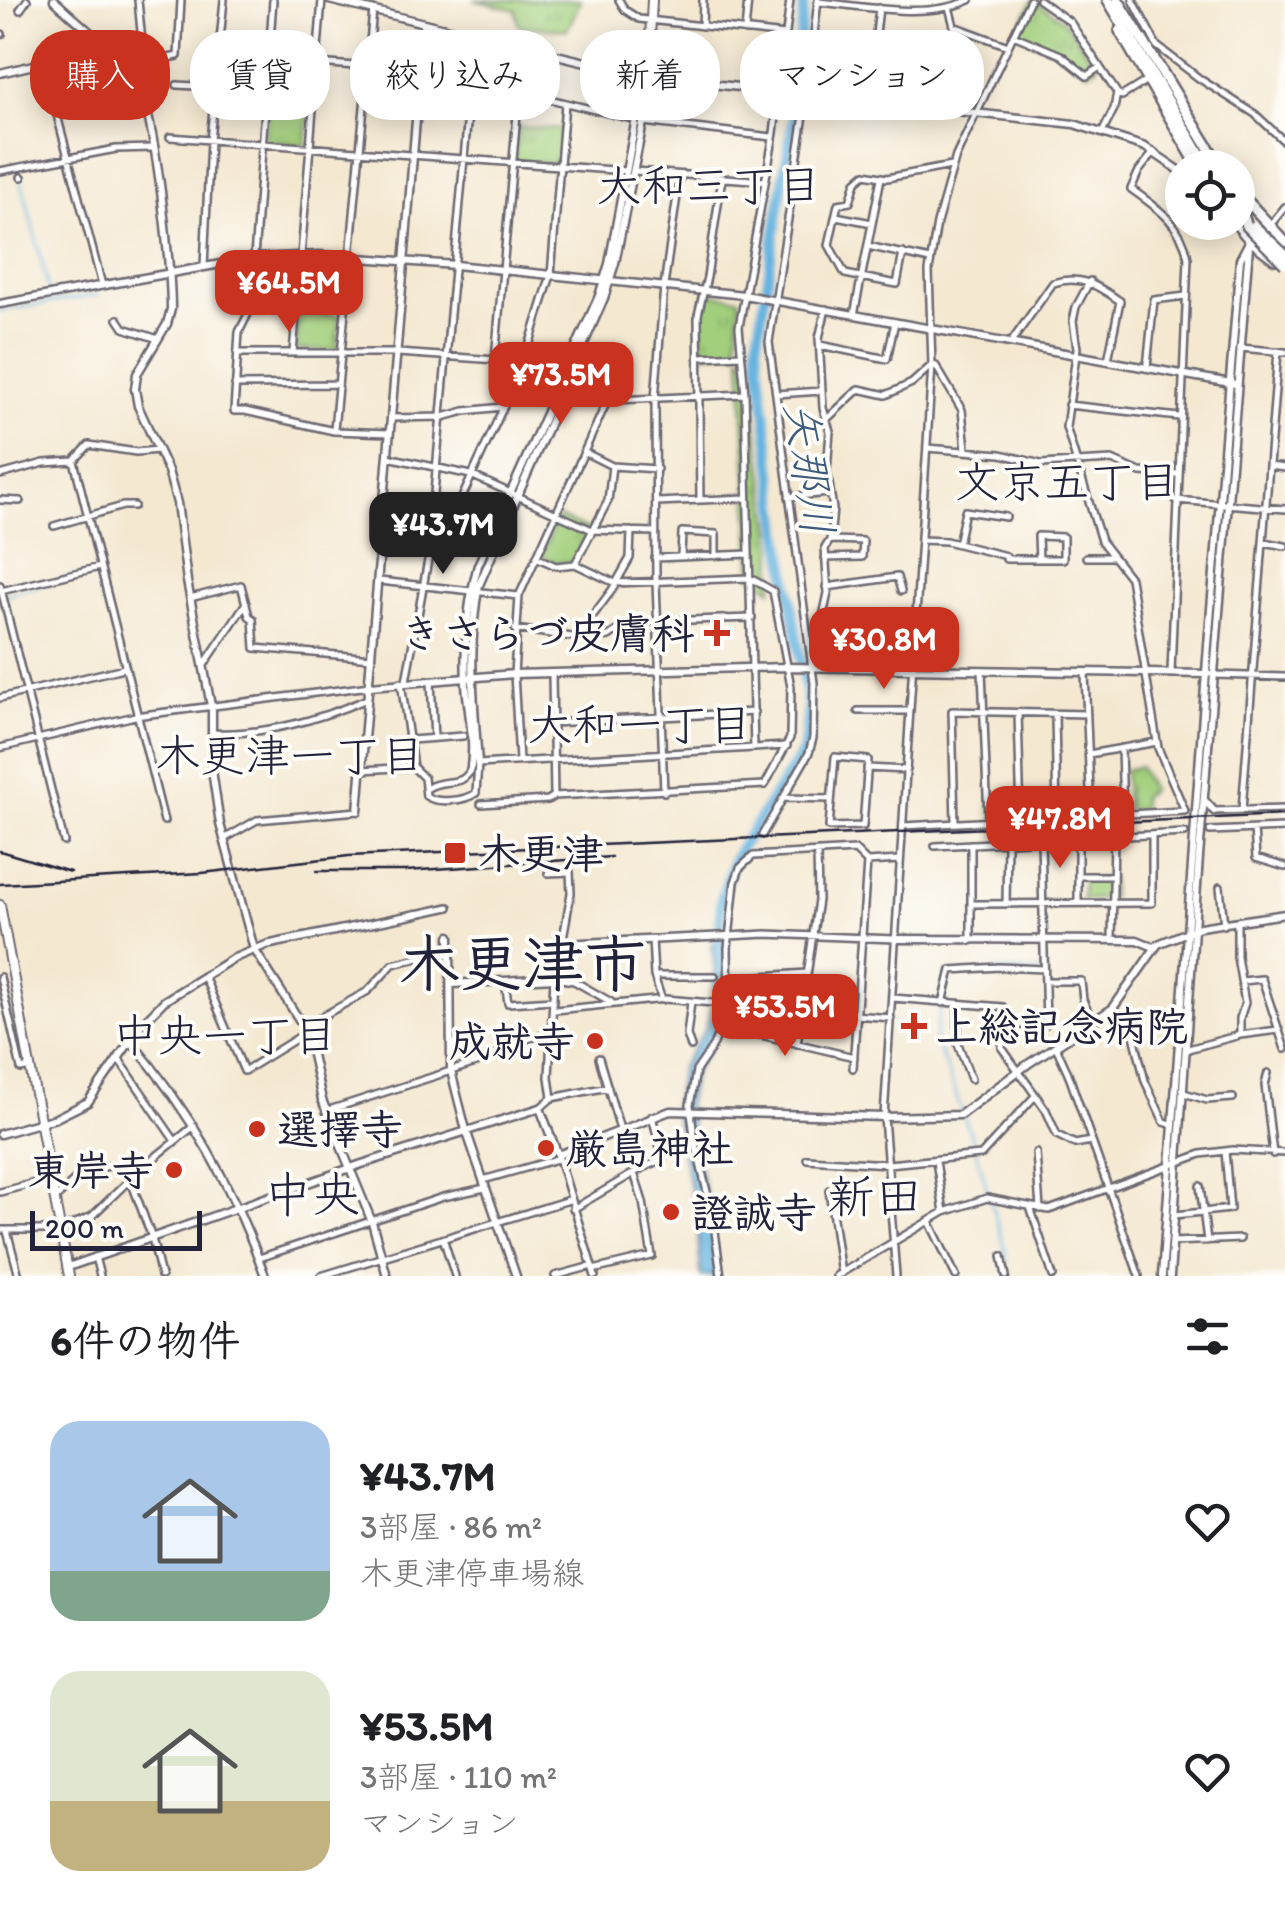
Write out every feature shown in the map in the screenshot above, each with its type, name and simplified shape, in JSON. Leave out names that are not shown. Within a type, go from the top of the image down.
[{"type":"highway","points":[[1107,0],[1197,150]]},
{"type":"highway","points":[[1107,0],[1189,150]]},
{"type":"highway","points":[[1118,0],[1210,150]]},
{"type":"highway","points":[[1255,210],[1285,242]]},
{"type":"highway","points":[[1255,224],[1285,255]]},
{"type":"highway","points":[[1255,234],[1285,266]]},
{"type":"highway","points":[[1250,240],[1285,266]]},
{"type":"main road","points":[[651,30],[652,0]]},
{"type":"main road","points":[[0,906],[68,1271]]},
{"type":"street","points":[[20,10],[27,0]]},
{"type":"street","points":[[54,0],[85,30]]},
{"type":"street","points":[[138,0],[141,30]]},
{"type":"street","points":[[170,57],[178,56],[182,0]]},
{"type":"street","points":[[220,30],[224,0]]},
{"type":"street","points":[[270,30],[273,0]]},
{"type":"street","points":[[322,30],[326,0],[446,30]]},
{"type":"street","points":[[618,0],[630,14],[652,21],[740,30]]},
{"type":"street","points":[[702,26],[704,0]]},
{"type":"street","points":[[745,30],[748,0]]},
{"type":"street","points":[[787,30],[790,0]]},
{"type":"street","points":[[814,30],[818,1],[911,10],[970,0]]},
{"type":"street","points":[[984,95],[1030,0]]},
{"type":"street","points":[[1039,0],[1070,22],[1117,93],[1122,96],[1148,80]]},
{"type":"street","points":[[1132,0],[1157,46],[1255,114],[1285,142]]},
{"type":"street","points":[[949,6],[954,26],[1008,46]]},
{"type":"street","points":[[876,30],[878,8]]},
{"type":"street","points":[[371,30],[373,10]]},
{"type":"street","points":[[424,25],[424,30]]},
{"type":"street","points":[[1013,35],[1061,55],[1088,76],[1100,67]]},
{"type":"street","points":[[0,73],[30,66]]},
{"type":"street","points":[[177,84],[190,85]]},
{"type":"street","points":[[1103,131],[1117,93]]},
{"type":"street","points":[[560,102],[640,121],[772,137]]},
{"type":"street","points":[[428,560],[438,550],[524,362],[551,275],[565,103]]},
{"type":"street","points":[[984,115],[1074,124],[1103,131],[1165,160]]},
{"type":"street","points":[[58,120],[102,284]]},
{"type":"street","points":[[147,120],[171,309],[135,383],[138,406],[174,492],[211,707],[213,785],[224,839],[254,949],[305,1030],[326,1111],[372,1222],[388,1276]]},
{"type":"street","points":[[204,267],[212,120]]},
{"type":"street","points":[[263,120],[254,258],[248,314],[239,332],[236,353],[234,411],[334,431],[390,432]]},
{"type":"street","points":[[293,353],[312,120]]},
{"type":"street","points":[[334,431],[364,120]]},
{"type":"street","points":[[224,839],[257,820],[358,811],[417,120]]},
{"type":"street","points":[[466,120],[428,560],[404,681],[413,767],[424,778],[426,796],[435,801],[470,797],[479,785],[474,765],[469,677],[475,590],[607,280],[640,121]]},
{"type":"street","points":[[495,360],[516,120]]},
{"type":"street","points":[[754,748],[746,394],[740,355],[744,294],[776,120]]},
{"type":"street","points":[[762,835],[809,753],[813,738],[812,668],[769,342],[802,120]]},
{"type":"street","points":[[896,1276],[884,1117],[932,365],[930,260],[953,166],[972,120]]},
{"type":"street","points":[[170,137],[765,181]]},
{"type":"street","points":[[0,171],[68,156],[152,148]]},
{"type":"street","points":[[1154,152],[1139,170],[1132,189],[1169,218],[1185,240],[1188,258],[1171,672]]},
{"type":"street","points":[[903,253],[897,284],[845,274],[830,246],[838,204],[850,202],[856,182],[864,174],[881,178],[953,166]]},
{"type":"street","points":[[664,792],[656,582],[655,400],[664,286],[680,174]]},
{"type":"street","points":[[700,500],[698,316],[722,178]]},
{"type":"street","points":[[854,315],[881,178]]},
{"type":"street","points":[[1255,237],[1269,227],[1285,207]]},
{"type":"street","points":[[835,216],[872,224]]},
{"type":"street","points":[[1232,383],[1240,348],[1250,240]]},
{"type":"street","points":[[1162,1276],[1171,1124],[1201,839],[1206,674],[1223,504],[1240,258],[1250,240]]},
{"type":"street","points":[[868,246],[930,260]]},
{"type":"street","points":[[0,303],[254,258],[350,258],[744,294],[1232,383]]},
{"type":"street","points":[[1012,341],[1053,284],[1090,281],[1120,301],[1108,360]]},
{"type":"street","points":[[1090,281],[1076,307],[1077,354],[1066,427],[1101,541],[1130,578],[1156,742],[1186,811]]},
{"type":"street","points":[[1147,367],[1154,300],[1186,296]]},
{"type":"street","points":[[812,668],[828,587],[825,548],[830,540],[833,499],[827,470],[830,431],[822,391],[820,345],[826,310]]},
{"type":"street","points":[[118,319],[124,328],[158,339]]},
{"type":"street","points":[[820,345],[887,358],[895,322]]},
{"type":"street","points":[[1240,348],[1282,352],[1269,466],[1242,810]]},
{"type":"street","points":[[236,353],[398,354],[524,362],[608,399],[746,394]]},
{"type":"street","points":[[699,357],[740,355]]},
{"type":"street","points":[[827,418],[860,389],[886,394],[912,383],[932,365]]},
{"type":"street","points":[[932,365],[940,368],[962,410],[966,450]]},
{"type":"street","points":[[234,385],[337,384]]},
{"type":"street","points":[[776,394],[822,391]]},
{"type":"street","points":[[520,762],[514,674],[518,596],[608,399]]},
{"type":"street","points":[[1068,405],[1179,417]]},
{"type":"street","points":[[392,418],[443,417],[502,406]]},
{"type":"street","points":[[0,475],[44,462],[74,460],[89,446],[136,452],[159,450]]},
{"type":"street","points":[[927,448],[966,450],[1041,464],[1119,461],[1140,472],[1177,474]]},
{"type":"street","points":[[584,452],[612,466],[658,468]]},
{"type":"street","points":[[388,457],[471,475],[592,530],[655,532]]},
{"type":"street","points":[[74,460],[164,821]]},
{"type":"street","points":[[575,564],[608,501],[612,466]]},
{"type":"street","points":[[1269,466],[1285,468]]},
{"type":"street","points":[[789,496],[829,493]]},
{"type":"street","points":[[657,502],[746,498]]},
{"type":"street","points":[[0,500],[20,501]]},
{"type":"street","points":[[1176,500],[1285,509]]},
{"type":"street","points":[[1170,1276],[1188,1050],[1193,848],[1216,676],[1223,504]]},
{"type":"street","points":[[54,526],[134,506]]},
{"type":"street","points":[[958,544],[964,511],[1006,517]]},
{"type":"street","points":[[576,638],[630,558],[631,531]]},
{"type":"street","points":[[681,557],[682,532],[716,534],[716,556]]},
{"type":"street","points":[[921,540],[958,544],[1006,559],[1038,559],[1063,559],[1063,537],[1038,536],[1038,559]]},
{"type":"street","points":[[826,558],[862,557],[862,541],[830,540]]},
{"type":"street","points":[[1263,542],[1285,546]]},
{"type":"street","points":[[656,558],[749,554]]},
{"type":"street","points":[[1086,557],[1112,557]]},
{"type":"street","points":[[480,804],[548,800],[554,796],[765,786],[787,746],[792,698],[773,591],[750,578],[615,583],[575,564],[556,566],[538,558]]},
{"type":"street","points":[[64,842],[0,589],[100,567]]},
{"type":"street","points":[[828,587],[897,576],[900,591]]},
{"type":"street","points":[[379,581],[518,596]]},
{"type":"street","points":[[190,598],[241,585],[253,619],[255,648],[372,658]]},
{"type":"street","points":[[204,664],[246,604]]},
{"type":"street","points":[[514,629],[576,638],[609,636],[628,622],[752,618]]},
{"type":"street","points":[[0,748],[135,716],[404,681],[514,674],[786,667],[1285,677]]},
{"type":"street","points":[[0,698],[124,668]]},
{"type":"street","points":[[982,670],[988,820]]},
{"type":"street","points":[[1084,672],[1091,814]]},
{"type":"street","points":[[552,673],[554,796]]},
{"type":"street","points":[[431,679],[434,738]]},
{"type":"street","points":[[213,733],[237,734],[303,723],[370,697]]},
{"type":"street","points":[[858,711],[910,712]]},
{"type":"street","points":[[954,822],[952,711],[1087,714]]},
{"type":"street","points":[[552,723],[754,712]]},
{"type":"street","points":[[1018,712],[1021,818]]},
{"type":"street","points":[[1055,713],[1057,816]]},
{"type":"street","points":[[410,740],[463,736]]},
{"type":"street","points":[[1088,754],[1156,742]]},
{"type":"street","points":[[474,765],[787,746]]},
{"type":"street","points":[[1121,748],[1123,813]]},
{"type":"street","points":[[835,757],[868,760],[863,826],[829,828],[831,799],[835,757]]},
{"type":"street","points":[[426,790],[435,783],[461,782],[474,765]]},
{"type":"street","points":[[362,770],[413,767]]},
{"type":"street","points":[[867,768],[906,770]]},
{"type":"street","points":[[785,798],[831,799]]},
{"type":"street","points":[[903,826],[1186,811],[1200,802]]},
{"type":"street","points":[[1200,802],[1214,812],[1285,809]]},
{"type":"street","points":[[1201,839],[1210,831],[1285,828]]},
{"type":"street","points":[[1254,830],[1256,858],[1285,866]]},
{"type":"street","points":[[935,846],[1186,833],[1191,836],[1193,848]]},
{"type":"street","points":[[971,904],[1152,903],[1152,834]]},
{"type":"street","points":[[1112,940],[1114,836]]},
{"type":"street","points":[[1078,839],[1078,904]]},
{"type":"street","points":[[1002,1026],[1046,1024],[1041,841]]},
{"type":"street","points":[[1006,843],[1006,904]]},
{"type":"street","points":[[970,941],[971,844]]},
{"type":"street","points":[[720,1276],[713,1216],[689,1110],[696,1072],[723,1026],[729,1006],[728,936],[734,882],[740,868],[753,856],[855,850],[867,862],[900,860]]},
{"type":"street","points":[[797,1044],[818,900],[817,852]]},
{"type":"street","points":[[854,1068],[867,862]]},
{"type":"street","points":[[548,873],[570,872],[571,893],[554,978],[549,1077],[552,1098]]},
{"type":"street","points":[[1078,876],[1113,876]]},
{"type":"street","points":[[1220,887],[1224,924]]},
{"type":"street","points":[[0,1134],[72,1112],[88,1102],[130,1040],[164,1001],[204,974],[254,949],[417,914],[449,911]]},
{"type":"street","points":[[258,1258],[485,1184],[670,1111],[884,1117],[962,1113],[1113,1008],[1154,948],[1191,931],[1285,914]]},
{"type":"street","points":[[1236,923],[1237,957],[1246,1003],[1240,1018],[1240,1035]]},
{"type":"street","points":[[450,936],[451,1070],[466,1130],[516,1276]]},
{"type":"street","points":[[562,944],[708,936],[812,936],[1146,941],[1154,948]]},
{"type":"street","points":[[652,940],[654,976],[662,1000]]},
{"type":"street","points":[[204,974],[244,1071],[368,991],[393,964],[451,954]]},
{"type":"street","points":[[943,1002],[950,974],[999,967],[1044,969]]},
{"type":"street","points":[[730,978],[807,973]]},
{"type":"street","points":[[774,1010],[780,974]]},
{"type":"street","points":[[0,976],[21,1069],[30,1068]]},
{"type":"street","points":[[654,976],[715,976]]},
{"type":"street","points":[[452,984],[554,978],[574,981],[614,1003]]},
{"type":"street","points":[[1242,981],[1262,979],[1285,1049]]},
{"type":"street","points":[[1044,981],[1081,980],[1082,1000],[1093,1023]]},
{"type":"street","points":[[505,981],[508,1003],[552,1000]]},
{"type":"street","points":[[892,997],[1003,1007],[1002,1048],[1062,1139],[1080,1144],[1091,1141]]},
{"type":"street","points":[[555,1010],[662,1000],[890,1018]]},
{"type":"street","points":[[691,1002],[687,1035],[691,1047]]},
{"type":"street","points":[[958,1004],[958,1044],[971,1078]]},
{"type":"street","points":[[1113,1008],[1133,1031],[1145,1081],[1160,1106],[1164,1122],[1171,1124]]},
{"type":"street","points":[[1275,1020],[1285,1020]]},
{"type":"street","points":[[723,1026],[854,1057]]},
{"type":"street","points":[[1188,1050],[1240,1035],[1278,1030]]},
{"type":"street","points":[[326,1111],[554,1031]]},
{"type":"street","points":[[130,1040],[196,1125],[265,1276]]},
{"type":"street","points":[[1056,1047],[1139,1276]]},
{"type":"street","points":[[118,1058],[175,1141]]},
{"type":"street","points":[[599,1058],[620,1129]]},
{"type":"street","points":[[1268,1073],[1265,1085],[1273,1154]]},
{"type":"street","points":[[68,1271],[95,1257],[350,1168],[540,1108],[552,1098],[610,1087]]},
{"type":"street","points":[[1184,1093],[1207,1100],[1233,1098]]},
{"type":"street","points":[[807,1159],[888,1164],[978,1155],[1035,1096]]},
{"type":"street","points":[[540,1108],[593,1271]]},
{"type":"street","points":[[573,1209],[663,1159],[652,1116]]},
{"type":"street","points":[[18,1276],[4,1231],[59,1230],[92,1216],[132,1181],[143,1166],[196,1125]]},
{"type":"street","points":[[1175,1216],[1230,1209],[1226,1151]]},
{"type":"street","points":[[1036,1153],[1040,1209]]},
{"type":"street","points":[[830,1190],[843,1275],[944,1212],[987,1198],[1040,1209],[1062,1208],[1201,1154],[1285,1154]]},
{"type":"street","points":[[936,1161],[944,1212]]},
{"type":"street","points":[[54,1201],[79,1176],[108,1166]]},
{"type":"street","points":[[555,1276],[652,1256],[634,1174]]},
{"type":"street","points":[[0,1192],[50,1179]]},
{"type":"street","points":[[132,1181],[162,1276]]},
{"type":"street","points":[[1200,1186],[1207,1241]]},
{"type":"street","points":[[320,1276],[570,1200]]},
{"type":"street","points":[[1030,1207],[1052,1276]]},
{"type":"street","points":[[929,1221],[956,1276]]},
{"type":"street","points":[[444,1239],[455,1276]]},
{"type":"street","points":[[1173,1242],[1240,1240]]},
{"type":"street","points":[[1002,1256],[1006,1276]]},
{"type":"street","points":[[95,1257],[100,1276]]},
{"type":"green space","points":[[474,0],[581,0],[567,30],[519,26],[516,10]]},
{"type":"green space","points":[[1033,0],[1062,19],[1097,66],[1087,73],[1062,52],[1017,33]]},
{"type":"green space","points":[[267,120],[308,120],[306,145],[265,139]]},
{"type":"green space","points":[[518,127],[561,129],[559,164],[514,161]]},
{"type":"green space","points":[[707,293],[740,298],[737,351],[702,354],[701,316]]},
{"type":"green space","points":[[298,310],[340,316],[337,350],[296,350]]},
{"type":"green space","points":[[741,355],[747,361],[774,547],[772,589],[752,576]]},
{"type":"green space","points":[[559,517],[590,531],[573,562],[556,563],[541,555]]},
{"type":"green space","points":[[1139,767],[1151,790],[1142,796],[1142,809],[1127,810],[1124,770]]},
{"type":"green space","points":[[1083,878],[1111,879],[1111,898],[1082,900]]},
{"type":"water","points":[[725,942],[725,1010],[711,1046],[695,1070],[687,1105],[718,1276],[701,1276],[697,1220],[673,1106],[681,1067],[704,1031],[712,1008],[712,943]]},
{"type":"waterway","name":"矢那川","points":[[719,955],[721,899],[734,858],[804,749],[808,707],[757,346],[793,119],[804,0]]},
{"type":"waterway","points":[[19,171],[49,291]]},
{"type":"waterway","points":[[0,311],[98,295]]},
{"type":"waterway","points":[[0,596],[80,575]]},
{"type":"waterway","points":[[1008,1260],[974,1144],[935,1038],[946,974],[1040,972]]},
{"type":"railway","points":[[0,884],[202,873],[349,856],[1285,815]]},
{"type":"railway","points":[[0,851],[70,872]]},
{"type":"railway","points":[[317,871],[406,871],[611,857]]},
{"type":"place","name":"きさらづ皮膚科","points":[[717,633]]},
{"type":"place","name":"木更津","points":[[455,853]]},
{"type":"place","name":"上総記念病院","points":[[914,1026]]},
{"type":"place","name":"成就寺","points":[[595,1041]]},
{"type":"place","name":"選擇寺","points":[[257,1129]]},
{"type":"place","name":"厳島神社","points":[[546,1148]]},
{"type":"place","name":"東岸寺","points":[[174,1170]]},
{"type":"place","name":"證誠寺","points":[[671,1212]]},
{"type":"district","name":"大和三丁目","points":[[709,185]]},
{"type":"district","name":"文京五丁目","points":[[1067,481]]},
{"type":"district","name":"大和一丁目","points":[[640,724]]},
{"type":"district","name":"木更津一丁目","points":[[290,755]]},
{"type":"district","name":"木更津市","points":[[522,963]]},
{"type":"district","name":"中央一丁目","points":[[225,1035]]},
{"type":"district","name":"中央","points":[[312,1194]]},
{"type":"district","name":"新田","points":[[875,1196]]}]
